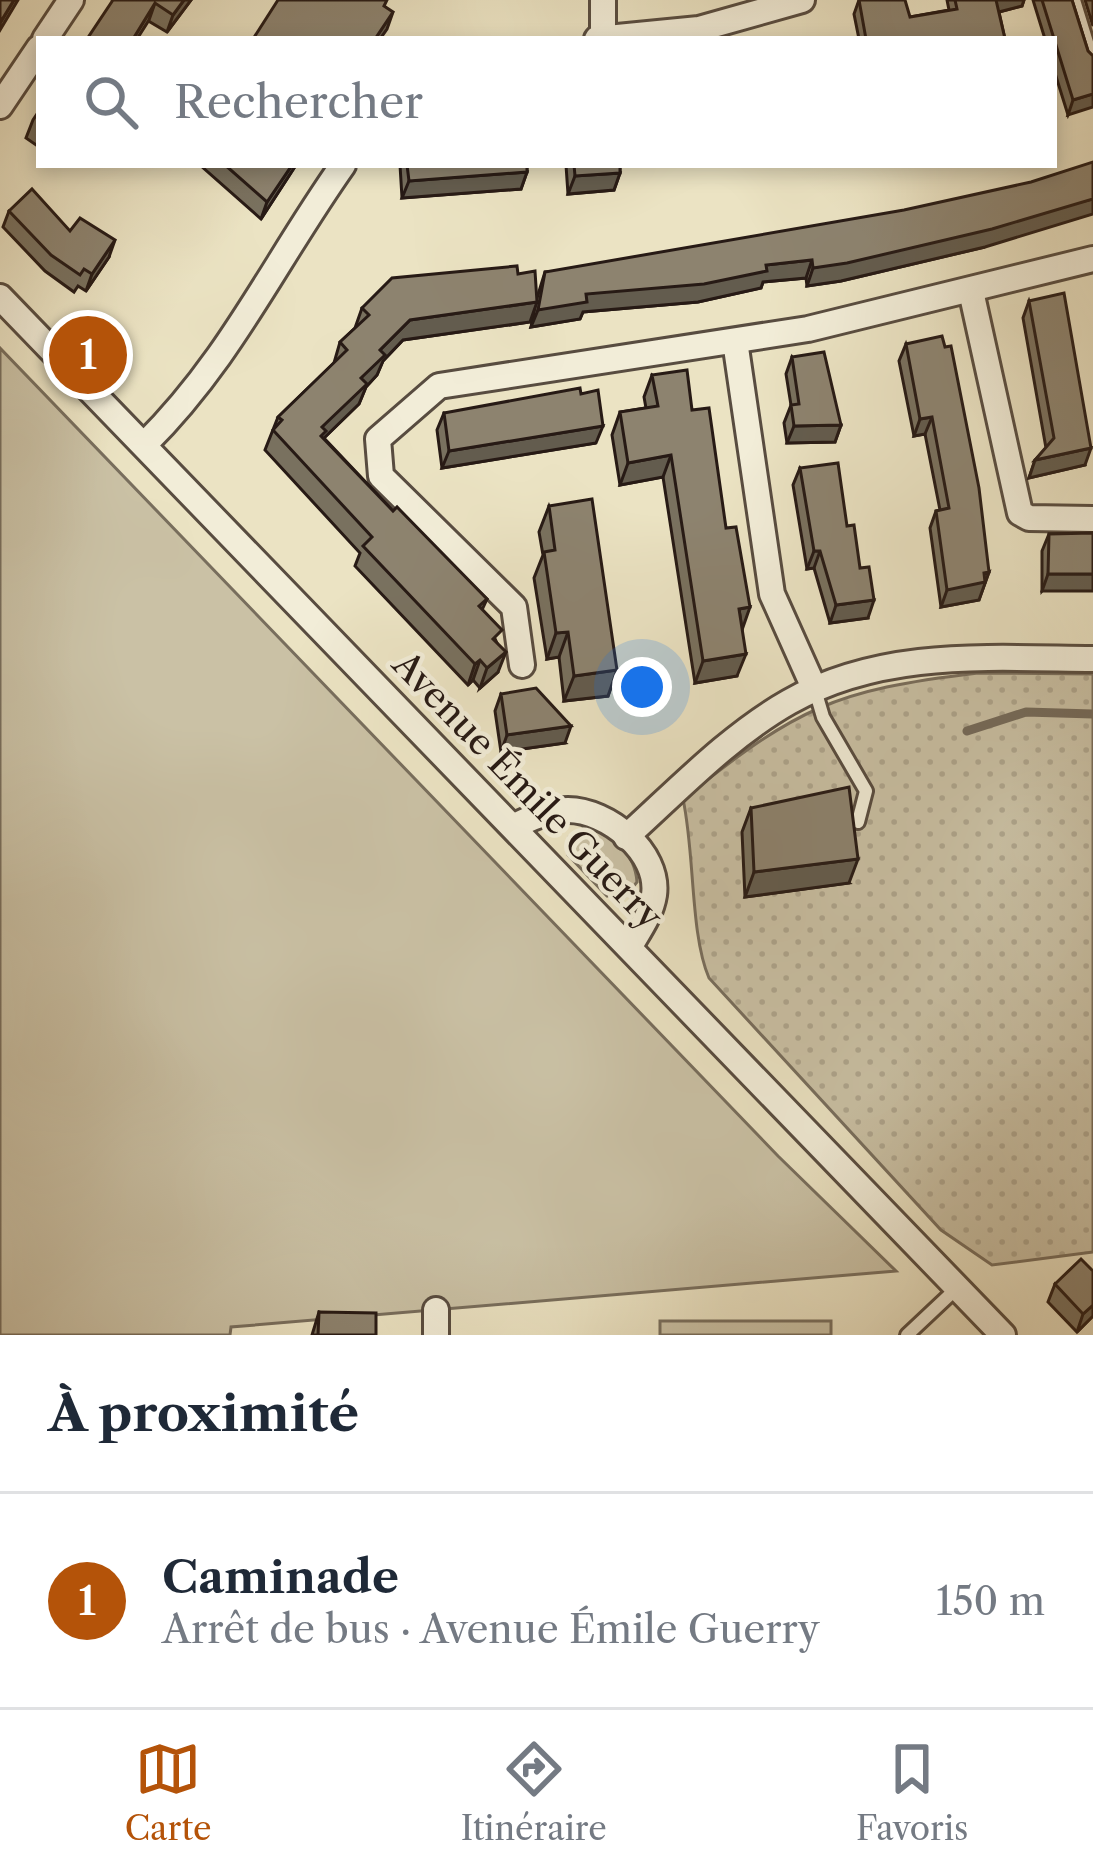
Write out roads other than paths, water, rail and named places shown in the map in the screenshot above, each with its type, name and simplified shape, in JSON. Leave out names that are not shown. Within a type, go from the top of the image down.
[{"type":"street","points":[[47,36],[71,0]]},
{"type":"street","points":[[600,36],[603,0]]},
{"type":"street","points":[[630,36],[699,29],[802,0]]},
{"type":"street","points":[[0,106],[36,52]]},
{"type":"street","points":[[144,445],[194,396],[229,349],[341,168]]},
{"type":"street","points":[[522,664],[514,607],[381,476],[378,439],[439,386],[735,340],[971,291],[1093,260]]},
{"type":"street","points":[[971,291],[1020,513],[1029,518],[1093,519]]},
{"type":"street","name":"Avenue Émile Guerry","points":[[0,297],[1003,1335]]},
{"type":"street","points":[[735,340],[772,594],[815,690]]},
{"type":"street","points":[[626,837],[766,717],[815,690],[916,661],[1093,659]]},
{"type":"street","points":[[514,826],[547,812],[595,814],[640,851],[655,884],[649,916],[630,946]]},
{"type":"lane","points":[[1074,0],[1093,62]]},
{"type":"lane","points":[[815,690],[823,717],[866,791],[858,822]]},
{"type":"lane","points":[[907,1335],[957,1288]]},
{"type":"waterway","points":[[967,731],[1026,712],[1093,714]]},
{"type":"place","name":"Caminade","points":[[88,355]]}]
